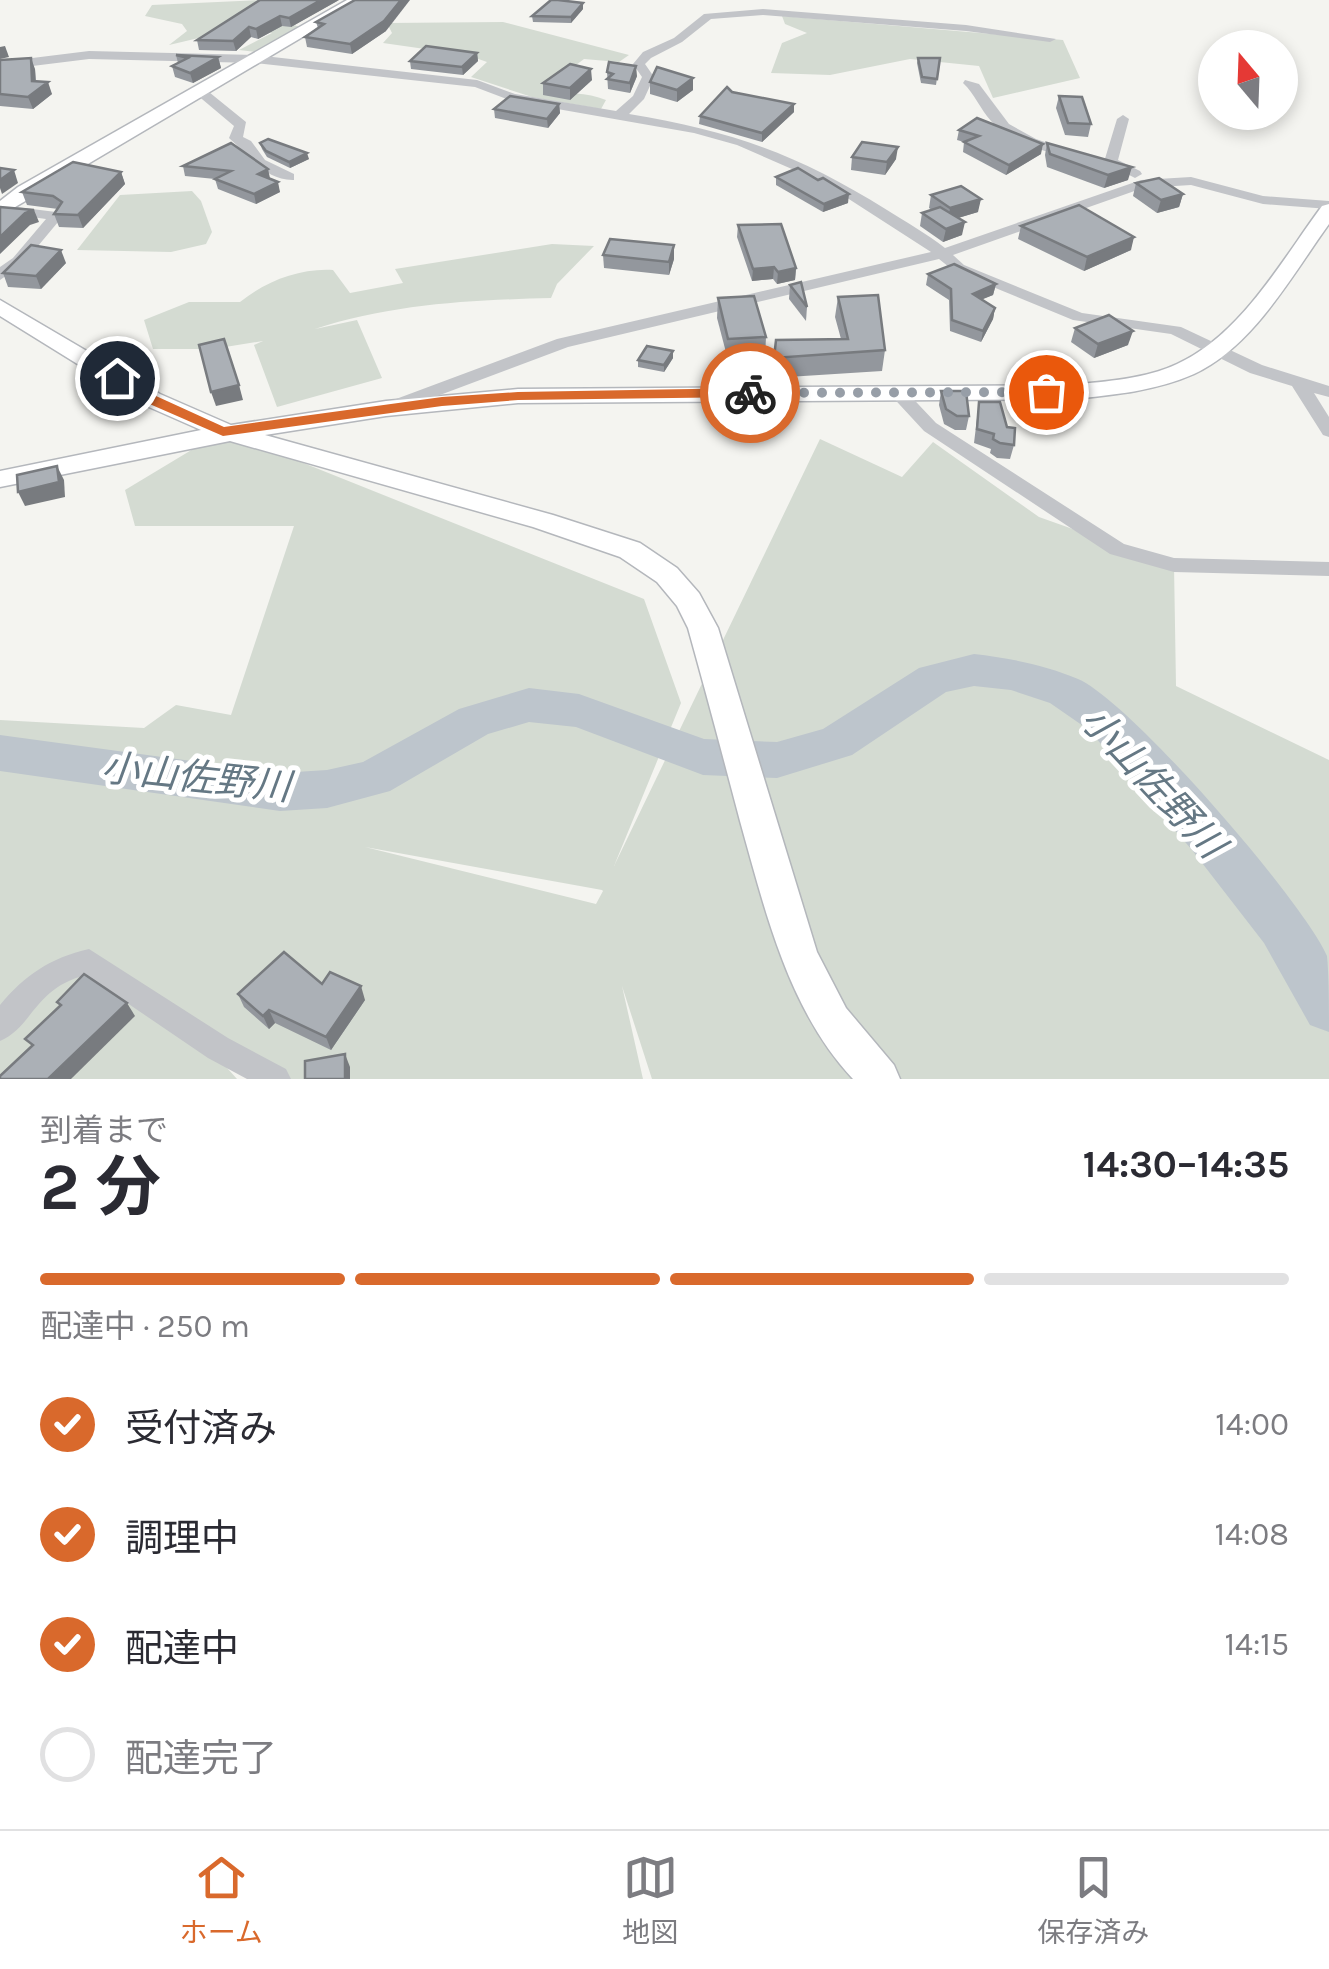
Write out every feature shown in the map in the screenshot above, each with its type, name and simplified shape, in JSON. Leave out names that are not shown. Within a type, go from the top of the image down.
[{"type":"main road","points":[[1,210],[25,191],[358,0]]},
{"type":"main road","points":[[0,480],[223,432],[394,406],[518,396],[896,390],[1072,392],[1116,387],[1172,374],[1218,348],[1329,207]]},
{"type":"main road","points":[[0,307],[150,399],[223,432],[544,520],[630,550],[667,576],[689,600],[703,628],[780,898],[810,978],[837,1028],[873,1077]]},
{"type":"street","points":[[620,114],[643,94],[648,78],[640,64],[647,54],[678,40],[708,16],[763,12],[966,28],[1050,39]]},
{"type":"street","points":[[0,66],[88,55],[256,59],[477,84],[512,97],[695,130],[792,161],[829,180],[959,268],[1079,316],[1174,330],[1256,369],[1329,392]]},
{"type":"street","points":[[969,83],[984,93],[995,119],[1018,135],[1053,149],[1112,162],[1138,175],[1141,184]]},
{"type":"street","points":[[200,91],[240,125],[236,138],[246,144],[260,164],[288,176]]},
{"type":"street","points":[[1112,162],[1124,120]]},
{"type":"street","points":[[394,406],[563,343],[943,254],[1141,184],[1191,181],[1263,200],[1329,207]]},
{"type":"street","points":[[0,274],[18,260],[56,216],[1,210]]},
{"type":"street","points":[[1302,386],[1329,431]]},
{"type":"street","points":[[896,390],[930,426],[1117,548],[1174,565],[1329,569]]},
{"type":"street","points":[[0,1028],[31,988],[50,973],[89,962],[106,969],[218,1048],[276,1079]]},
{"type":"shaded area","points":[[263,0],[284,22],[300,27],[256,52],[239,50],[272,33],[241,28],[169,45],[187,31],[182,24],[145,16],[152,5]]},
{"type":"shaded area","points":[[782,16],[1063,40],[1080,78],[993,98],[979,66],[910,59],[830,75],[771,73],[782,43],[807,33],[785,24]]},
{"type":"shaded area","points":[[503,22],[629,55],[619,62],[584,59],[544,89],[606,100],[601,109],[532,97],[471,77],[487,62],[467,55],[383,43],[392,33],[387,23]]},
{"type":"shaded area","points":[[192,191],[201,201],[212,232],[206,244],[171,252],[77,250],[120,195]]},
{"type":"shaded area","points":[[552,244],[594,246],[557,284],[551,298],[402,309],[315,329],[357,320],[382,378],[277,407],[254,345],[263,341],[213,349],[153,349],[144,320],[189,302],[240,302],[272,282],[308,271],[333,270],[350,293],[403,283],[395,269]]},
{"type":"shaded area","points":[[223,431],[644,599],[681,703],[614,866],[820,439],[902,477],[933,442],[1039,517],[1174,565],[1176,686],[1329,760],[1329,1079],[652,1079],[622,986],[643,1079],[266,1079],[194,1031],[237,1079],[0,1079],[0,720],[144,728],[176,705],[231,715],[294,526],[135,526],[125,490]],"holes":[[[365,847],[602,890],[596,904]]]},
{"type":"building","points":[[260,0],[321,0],[289,18],[280,16],[256,29],[249,27],[233,41],[197,40]]},
{"type":"building","points":[[355,0],[401,0],[384,21],[350,44],[305,37],[324,24],[316,22]]},
{"type":"building","points":[[551,0],[583,3],[571,17],[532,16]]},
{"type":"building","points":[[426,46],[477,53],[462,67],[410,61]]},
{"type":"building","points":[[176,55],[218,57],[190,73],[172,66],[188,58]]},
{"type":"building","points":[[31,58],[32,81],[48,82],[28,97],[0,94],[0,60]]},
{"type":"building","points":[[918,58],[940,58],[937,79],[922,77]]},
{"type":"building","points":[[609,62],[636,66],[630,83],[607,79],[613,74],[607,72]]},
{"type":"building","points":[[570,64],[591,69],[570,88],[543,83]]},
{"type":"building","points":[[657,67],[693,78],[677,90],[650,82]]},
{"type":"building","points":[[727,87],[732,92],[794,104],[762,133],[700,116]]},
{"type":"building","points":[[510,96],[559,104],[547,119],[494,109]]},
{"type":"building","points":[[1059,96],[1082,97],[1091,124],[1068,123]]},
{"type":"building","points":[[977,118],[1043,144],[1009,165],[964,142],[979,136],[959,130]]},
{"type":"building","points":[[268,139],[307,153],[289,162],[266,151],[260,143]]},
{"type":"building","points":[[862,142],[898,147],[887,162],[852,157]]},
{"type":"building","points":[[231,143],[268,169],[258,174],[278,182],[254,194],[215,179],[231,171],[183,166]]},
{"type":"building","points":[[1047,143],[1132,167],[1108,175],[1050,154]]},
{"type":"building","points":[[73,162],[121,172],[78,215],[54,214],[62,202],[53,196],[22,192]]},
{"type":"building","points":[[0,168],[14,170],[0,180]]},
{"type":"building","points":[[798,168],[849,194],[824,204],[776,177]]},
{"type":"building","points":[[1159,178],[1183,194],[1161,200],[1136,183]]},
{"type":"building","points":[[961,186],[981,199],[950,208],[931,195]]},
{"type":"building","points":[[1079,205],[1134,237],[1087,257],[1021,226]]},
{"type":"building","points":[[0,207],[34,210],[25,213],[0,237]]},
{"type":"building","points":[[940,207],[965,222],[946,229],[922,213]]},
{"type":"building","points":[[781,224],[796,268],[778,272],[774,267],[753,269],[738,225]]},
{"type":"building","points":[[610,239],[674,245],[669,262],[603,255]]},
{"type":"building","points":[[31,245],[61,250],[36,276],[3,273]]},
{"type":"building","points":[[954,264],[996,284],[973,294],[995,308],[983,331],[952,320],[951,289],[928,274]]},
{"type":"building","points":[[801,282],[807,307],[790,285]]},
{"type":"building","points":[[878,295],[885,350],[774,358],[776,340],[848,339],[838,297]]},
{"type":"building","points":[[754,296],[766,337],[728,339],[718,298]]},
{"type":"building","points":[[1109,315],[1133,331],[1098,344],[1075,328]]},
{"type":"building","points":[[224,339],[239,385],[211,392],[199,345]]},
{"type":"building","points":[[647,346],[673,351],[664,365],[638,360]]},
{"type":"building","points":[[941,391],[966,391],[969,416],[957,416],[946,409]]},
{"type":"building","points":[[979,402],[1000,402],[1007,427],[1015,428],[1014,445],[1000,443],[993,439],[994,434],[977,429]]},
{"type":"building","points":[[57,466],[59,482],[18,492],[17,475]]},
{"type":"building","points":[[284,952],[322,984],[330,972],[361,986],[326,1037],[269,1010],[263,1016],[238,994]]},
{"type":"building","points":[[84,974],[127,1003],[48,1079],[0,1079],[33,1045],[25,1039],[61,1005],[57,1002]]},
{"type":"building","points":[[345,1054],[345,1079],[305,1079],[305,1061]]},
{"type":"waterway","name":"小山佐野川","points":[[0,753],[280,792],[327,789],[374,778],[474,721],[529,705],[579,711],[703,757],[777,760],[836,743],[934,679],[974,670],[1011,674],[1065,691],[1104,718],[1209,836],[1282,927],[1329,1007]]},
{"type":"way so far","points":[[750,393],[1046,392]]},
{"type":"route","points":[[117,378],[150,399],[223,432],[442,401],[518,396],[750,393]]}]
